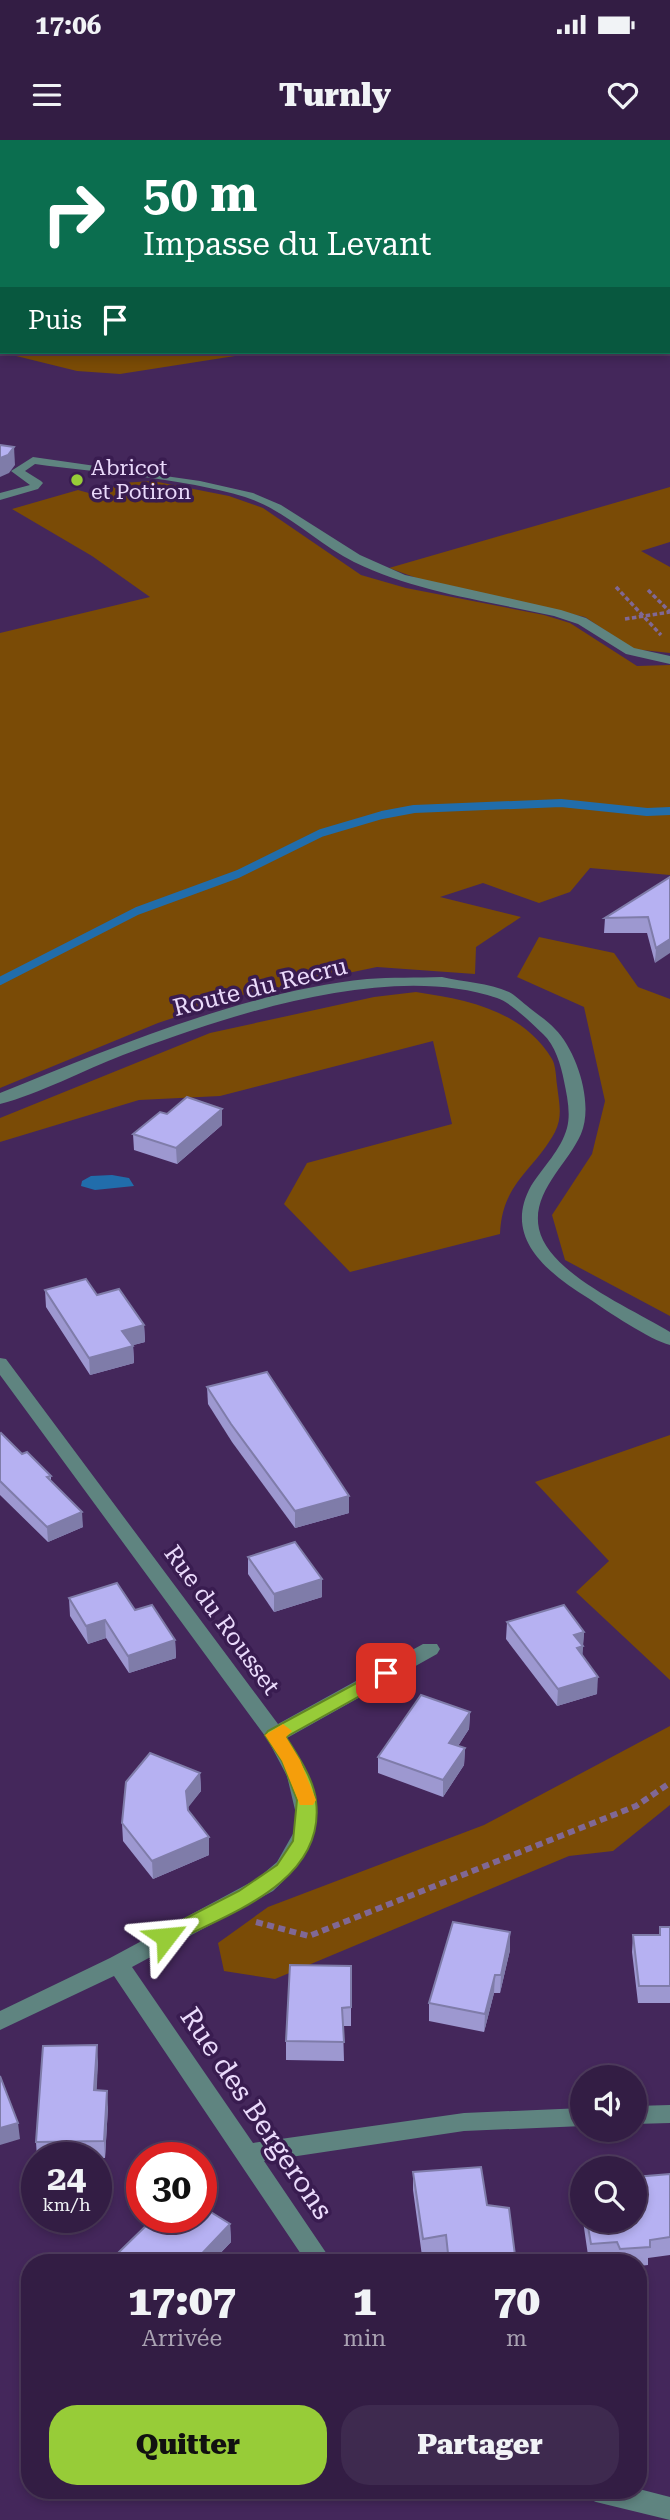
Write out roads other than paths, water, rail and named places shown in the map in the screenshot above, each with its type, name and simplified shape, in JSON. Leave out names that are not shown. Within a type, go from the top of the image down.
[{"type":"street","points":[[11,458],[200,484],[249,495],[277,506],[356,558],[401,578],[557,613],[582,621],[630,651],[670,660]]},
{"type":"street","points":[[0,497],[25,491],[37,483],[17,471],[33,460]]},
{"type":"street","name":"Route du Recru","points":[[0,1099],[149,1040],[300,995],[392,981],[420,980],[480,989],[508,999],[543,1023],[554,1039],[569,1067],[577,1112],[574,1132],[529,1206],[528,1222],[537,1244],[571,1278],[670,1340]]},
{"type":"street","name":"Rue du Rousset","points":[[0,1363],[275,1735],[290,1760],[307,1800],[303,1842],[284,1870],[265,1885],[118,1964],[0,2021]]},
{"type":"street","points":[[275,1735],[430,1648]]},
{"type":"street","name":"Rue des Bergerons","points":[[118,1964],[315,2254]]},
{"type":"street","points":[[647,2114],[670,2113]]},
{"type":"street","points":[[245,2154],[464,2122],[570,2118]]},
{"type":"street","points":[[631,2499],[670,2509]]},
{"type":"water","points":[[112,1175],[129,1178],[134,1186],[95,1190],[81,1186],[82,1181],[91,1176]]},
{"type":"waterway","points":[[0,981],[137,911],[238,874],[321,833],[382,815],[414,809],[561,803],[647,812],[670,811]]},
{"type":"place","name":"Abricot et Potiron","points":[[77,480]]}]
